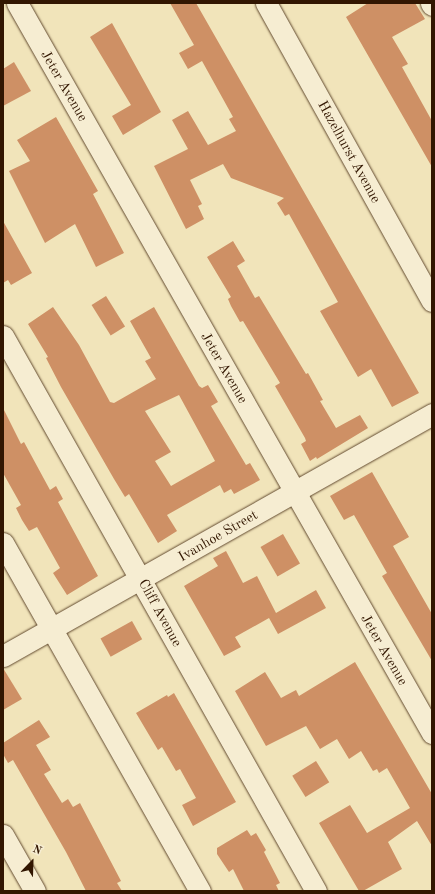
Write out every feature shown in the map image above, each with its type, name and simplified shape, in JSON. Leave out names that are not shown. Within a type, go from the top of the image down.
[{"type":"street","name":"Jeter Avenue","points":[[17,3],[432,733]]},
{"type":"street","name":"Hazelhurst Avenue","points":[[266,3],[432,301]]},
{"type":"street","name":"Cliff Avenue","points":[[3,336],[316,891]]},
{"type":"street","name":"Ivanhoe Street","points":[[3,656],[53,630],[432,414]]},
{"type":"street","points":[[3,542],[200,891]]},
{"type":"street","points":[[4,840],[36,891]]},
{"type":"building","points":[[170,3],[196,3],[419,393],[392,407],[371,369],[358,377],[320,311],[338,302],[289,214],[285,216],[277,203],[284,198],[231,178],[223,164],[190,180],[202,204],[198,206],[204,219],[186,229],[154,166],[188,149],[172,120],[188,111],[208,145],[236,131],[229,119],[233,117],[202,61],[188,69],[179,53],[194,45]]},
{"type":"building","points":[[368,3],[415,3],[425,19],[392,37],[408,64],[402,67],[432,121],[432,167],[346,17]]},
{"type":"building","points":[[112,23],[161,112],[123,135],[112,116],[131,105],[90,37]]},
{"type":"building","points":[[14,62],[31,91],[3,106],[3,69]]},
{"type":"building","points":[[56,117],[98,191],[93,194],[124,253],[96,267],[75,224],[45,243],[9,171],[30,161],[17,140]]},
{"type":"building","points":[[3,221],[32,273],[11,285],[8,280],[3,283]]},
{"type":"building","points":[[233,241],[245,261],[237,266],[255,298],[259,296],[306,374],[308,373],[323,400],[320,401],[336,428],[360,415],[368,428],[317,459],[316,457],[310,461],[301,444],[306,441],[305,438],[275,386],[280,383],[243,321],[240,322],[228,299],[231,297],[207,257]]},
{"type":"building","points":[[106,296],[125,327],[111,336],[92,305]]},
{"type":"building","points":[[53,307],[79,345],[110,402],[114,403],[156,379],[145,361],[151,358],[130,321],[154,307],[199,386],[202,388],[208,385],[218,402],[211,406],[246,465],[250,463],[260,480],[234,494],[231,489],[224,493],[220,485],[167,515],[177,531],[158,543],[129,494],[125,497],[114,479],[61,387],[46,358],[48,357],[28,324]],"holes":[[[179,395],[215,461],[171,486],[155,461],[171,452],[145,411]]]},
{"type":"building","points":[[3,408],[21,444],[24,442],[50,490],[56,486],[63,499],[58,502],[98,576],[67,595],[53,573],[60,568],[37,527],[29,531],[22,520],[16,508],[21,505],[3,473]]},
{"type":"building","points":[[372,472],[409,537],[393,546],[432,614],[432,661],[382,576],[387,573],[354,515],[344,520],[330,496]]},
{"type":"building","points":[[283,534],[300,563],[277,576],[260,547]]},
{"type":"building","points":[[226,551],[243,583],[257,576],[276,613],[316,590],[326,608],[278,634],[269,618],[235,637],[241,647],[224,656],[184,586],[218,566],[213,558]]},
{"type":"building","points":[[132,621],[142,639],[111,657],[101,638]]},
{"type":"building","points":[[355,662],[432,794],[432,846],[417,821],[388,842],[402,869],[363,891],[359,891],[319,823],[350,805],[367,833],[410,808],[387,768],[379,773],[377,769],[373,771],[361,751],[349,759],[337,739],[320,749],[306,726],[266,746],[235,691],[265,672],[281,698],[296,690],[299,696]]},
{"type":"building","points":[[3,668],[22,699],[3,710]]},
{"type":"building","points":[[174,693],[236,802],[193,826],[182,805],[196,798],[180,769],[176,771],[162,747],[158,750],[136,713],[167,695],[168,697]]},
{"type":"building","points":[[39,720],[50,737],[36,745],[51,770],[44,774],[62,803],[68,799],[73,807],[80,803],[121,881],[117,883],[122,891],[86,891],[66,852],[13,760],[8,763],[3,754],[3,743]]},
{"type":"building","points":[[316,761],[329,782],[306,797],[292,776]]},
{"type":"building","points":[[247,830],[251,836],[256,833],[266,850],[264,852],[280,883],[276,885],[279,891],[244,891],[233,869],[229,872],[217,854],[217,848]]}]
